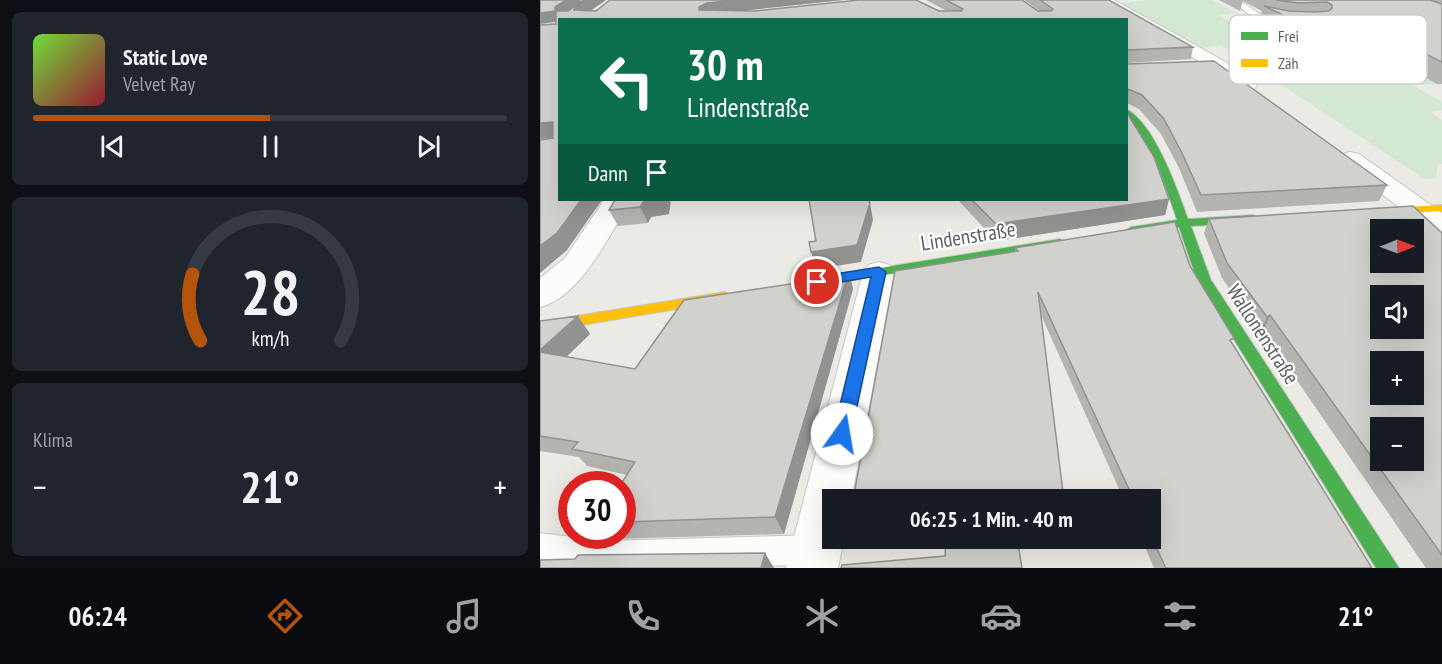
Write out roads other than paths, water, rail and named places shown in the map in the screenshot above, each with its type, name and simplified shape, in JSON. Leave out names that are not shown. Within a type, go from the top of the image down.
[{"type":"street","points":[[1104,0],[1229,73]]},
{"type":"street","points":[[1184,67],[1218,65]]},
{"type":"street","points":[[1245,84],[1266,99]]},
{"type":"street","name":"Wallonenstraße","points":[[1128,113],[1141,127],[1166,172],[1204,280],[1388,568]]},
{"type":"street","points":[[1334,147],[1431,208],[1442,228]]},
{"type":"street","points":[[540,296],[576,265],[616,201]]},
{"type":"street","points":[[1361,212],[1431,208]]},
{"type":"street","points":[[1113,234],[1183,223],[1266,218]]},
{"type":"street","name":"Lindenstraße","points":[[787,287],[1078,240]]},
{"type":"street","points":[[814,559],[879,272]]},
{"type":"street","points":[[540,327],[741,294]]},
{"type":"lane","points":[[1234,0],[1256,15]]},
{"type":"lane","points":[[540,548],[605,556],[814,559]]}]
